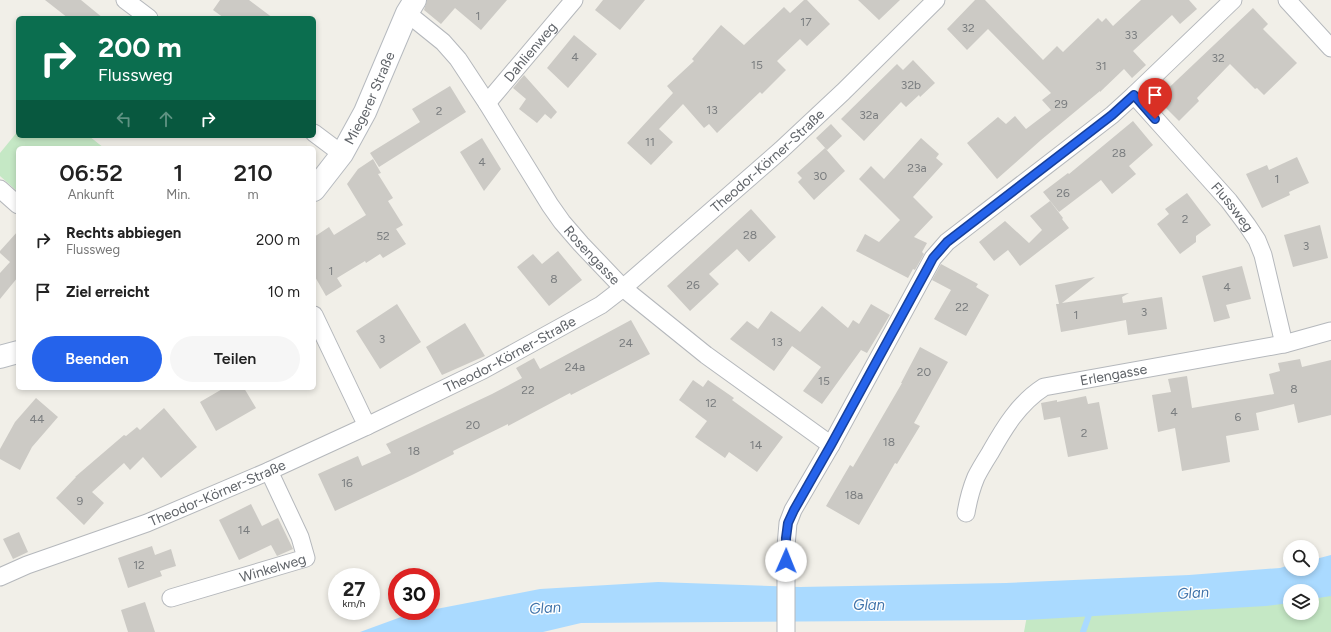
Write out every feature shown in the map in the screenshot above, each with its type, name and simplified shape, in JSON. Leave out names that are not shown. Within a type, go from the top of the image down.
[{"type":"main road","name":"Miegerer Straße","points":[[316,187],[342,154],[365,112],[411,7]]},
{"type":"main road","points":[[0,357],[16,353]]},
{"type":"street","points":[[125,0],[146,16]]},
{"type":"street","name":"Dahlienweg","points":[[487,103],[574,0]]},
{"type":"street","name":"Theodor-Körner-Straße","points":[[0,577],[26,565],[147,523],[270,471],[483,370],[601,305],[623,288],[786,145],[843,92],[936,0]]},
{"type":"street","points":[[786,632],[786,546],[788,523],[926,271],[940,249],[947,242],[1112,115],[1233,0]]},
{"type":"street","points":[[1287,0],[1331,48]]},
{"type":"street","name":"Rosengasse","points":[[411,7],[453,53],[487,103],[562,222],[623,288],[706,355],[831,445]]},
{"type":"street","name":"Flussweg","points":[[1134,95],[1229,201],[1257,240],[1263,255],[1284,344]]},
{"type":"street","points":[[316,134],[342,154]]},
{"type":"street","points":[[0,189],[16,203]]},
{"type":"street","points":[[316,319],[367,426]]},
{"type":"street","name":"Erlengasse","points":[[966,513],[969,497],[976,477],[1003,430],[1032,394],[1044,387],[1284,344],[1331,331]]},
{"type":"street","name":"Winkelweg","points":[[171,598],[306,558],[300,537],[270,471]]},
{"type":"green space","points":[[16,133],[16,138],[92,138],[102,146],[16,146],[16,190],[0,176],[0,153]]},
{"type":"green space","points":[[1331,584],[1331,632],[1024,632],[1028,610],[1283,588],[1283,620],[1319,620],[1319,585]]},
{"type":"water","name":"Glan","points":[[1331,555],[1331,596],[1319,598],[1319,584],[1283,584],[1283,604],[1266,606],[1026,620],[581,623],[543,632],[360,632],[393,620],[440,620],[440,608],[540,589],[658,582],[800,587],[1006,583],[1189,575],[1283,567],[1283,576],[1319,576],[1319,558]]},
{"type":"building","points":[[45,0],[81,0],[101,16],[65,16]]},
{"type":"building","points":[[220,0],[249,0],[270,16],[221,16],[213,10]]},
{"type":"building","points":[[427,0],[507,0],[481,30],[455,8],[441,24],[424,10]]},
{"type":"building","points":[[603,0],[645,0],[620,30],[595,10]]},
{"type":"building","points":[[804,0],[807,0],[830,24],[807,46],[800,39],[777,61],[786,70],[762,94],[760,92],[717,133],[709,124],[704,128],[683,104],[659,129],[673,142],[651,165],[627,143],[673,93],[667,86],[694,61],[692,59],[721,25],[744,45],[784,7],[790,13]]},
{"type":"building","points":[[858,0],[900,0],[879,20]]},
{"type":"building","points":[[975,0],[985,0],[1043,60],[1057,46],[1063,52],[1098,18],[1102,22],[1106,18],[1113,26],[1141,0],[1189,0],[1197,9],[1180,24],[1172,15],[1133,51],[1146,65],[1132,78],[1124,69],[1100,92],[1041,140],[997,179],[967,143],[998,117],[1006,124],[1015,116],[1026,129],[1051,110],[1042,100],[1051,93],[988,29],[967,50],[947,29]]},
{"type":"building","points":[[1253,8],[1268,24],[1263,29],[1297,63],[1264,95],[1257,88],[1255,89],[1230,64],[1197,98],[1199,101],[1179,121],[1157,99]]},
{"type":"building","points":[[574,35],[597,54],[568,88],[547,68]]},
{"type":"building","points":[[913,60],[935,83],[920,97],[919,95],[906,107],[901,102],[864,141],[841,119],[897,64],[903,70]]},
{"type":"building","points":[[524,75],[557,112],[551,119],[545,114],[537,123],[519,109],[526,99],[513,88]]},
{"type":"building","points":[[450,86],[466,112],[379,167],[370,153],[420,122],[412,109]]},
{"type":"building","points":[[1133,121],[1153,145],[1129,166],[1136,174],[1112,194],[1101,180],[1059,212],[1043,192],[1068,173],[1069,174]]},
{"type":"building","points":[[831,124],[842,136],[827,150],[816,138]]},
{"type":"building","points":[[482,138],[501,169],[484,191],[460,152]]},
{"type":"building","points":[[921,138],[939,154],[936,158],[943,164],[913,197],[933,217],[914,237],[927,243],[922,252],[924,254],[915,270],[913,269],[908,278],[856,251],[865,234],[879,242],[900,220],[859,179],[871,166],[884,179]]},
{"type":"building","points":[[825,148],[845,171],[814,200],[798,182],[802,178],[797,173]]},
{"type":"building","points":[[1297,157],[1309,183],[1289,192],[1290,195],[1262,208],[1246,174],[1267,165],[1269,170]]},
{"type":"building","points":[[373,159],[381,173],[378,174],[393,198],[388,201],[403,225],[396,229],[406,244],[383,258],[380,254],[366,263],[365,261],[337,278],[342,286],[326,296],[316,278],[316,236],[329,227],[334,235],[366,215],[347,184],[358,169]]},
{"type":"building","points":[[1187,193],[1211,225],[1196,236],[1196,242],[1180,254],[1157,224],[1169,214],[1165,209]]},
{"type":"building","points":[[1050,201],[1069,228],[1020,266],[1008,250],[994,261],[979,242],[1005,221],[1029,243],[1042,230],[1030,216]]},
{"type":"building","points":[[751,209],[776,237],[749,262],[737,249],[709,274],[719,284],[690,311],[667,286]]},
{"type":"building","points":[[1320,225],[1328,258],[1293,267],[1284,235]]},
{"type":"building","points":[[16,233],[16,279],[0,299],[0,273],[10,262],[0,253],[0,251]]},
{"type":"building","points":[[558,251],[582,280],[549,306],[517,267],[533,254],[542,264]]},
{"type":"building","points":[[941,264],[978,284],[976,287],[989,295],[966,336],[934,319],[951,290],[932,280]]},
{"type":"building","points":[[1242,266],[1251,299],[1226,305],[1230,318],[1214,322],[1202,276]]},
{"type":"building","points":[[1095,277],[1062,303],[1129,293],[1122,297],[1123,303],[1162,297],[1167,329],[1128,335],[1126,320],[1061,332],[1056,304],[1059,304],[1055,285]]},
{"type":"building","points":[[397,304],[421,342],[380,369],[356,331]]},
{"type":"building","points":[[871,304],[890,315],[867,353],[861,350],[822,404],[803,391],[821,367],[792,346],[774,371],[730,339],[747,321],[758,329],[771,311],[800,332],[822,306],[848,328],[853,320],[859,324]]},
{"type":"building","points":[[631,320],[650,354],[571,395],[570,393],[508,426],[508,424],[453,451],[454,454],[412,475],[335,511],[318,474],[358,456],[362,466],[391,453],[386,444],[492,394],[522,378],[516,368],[534,358],[540,369]]},
{"type":"building","points":[[465,323],[485,356],[442,375],[426,347]]},
{"type":"building","points":[[920,347],[948,362],[914,423],[920,426],[897,464],[895,463],[859,525],[826,506],[850,465],[853,467],[902,383]]},
{"type":"building","points":[[1300,359],[1302,367],[1331,360],[1331,415],[1298,423],[1294,404],[1256,413],[1259,430],[1226,436],[1230,462],[1182,471],[1175,428],[1158,432],[1152,395],[1171,392],[1168,379],[1187,376],[1192,408],[1274,394],[1269,374],[1280,371],[1278,363]]},
{"type":"building","points":[[693,380],[703,387],[708,380],[734,398],[732,400],[783,437],[757,472],[729,452],[725,458],[695,437],[707,421],[679,400]]},
{"type":"building","points":[[221,390],[245,390],[256,408],[216,431],[200,402]]},
{"type":"building","points":[[1086,396],[1088,404],[1099,402],[1108,449],[1068,457],[1060,417],[1044,420],[1041,403],[1057,400],[1057,402]]},
{"type":"building","points":[[36,398],[58,417],[32,447],[20,470],[0,459],[0,449],[15,422]]},
{"type":"building","points":[[164,408],[197,447],[161,478],[143,457],[130,470],[124,463],[92,492],[104,503],[84,525],[56,498],[75,477],[124,435],[126,436],[137,427],[140,430]]},
{"type":"building","points":[[251,504],[262,526],[278,518],[293,549],[277,556],[271,545],[239,560],[219,520]]},
{"type":"building","points":[[19,532],[28,552],[13,559],[3,539]]},
{"type":"building","points":[[152,546],[155,555],[171,549],[176,566],[160,571],[162,576],[128,588],[118,558]]},
{"type":"building","points":[[145,602],[155,632],[128,632],[121,610]]},
{"type":"waterway","points":[[1083,632],[1091,609]]},
{"type":"route","points":[[786,561],[786,538],[788,523],[794,510],[933,258],[940,249],[947,242],[1112,115],[1134,95],[1155,119]]}]
